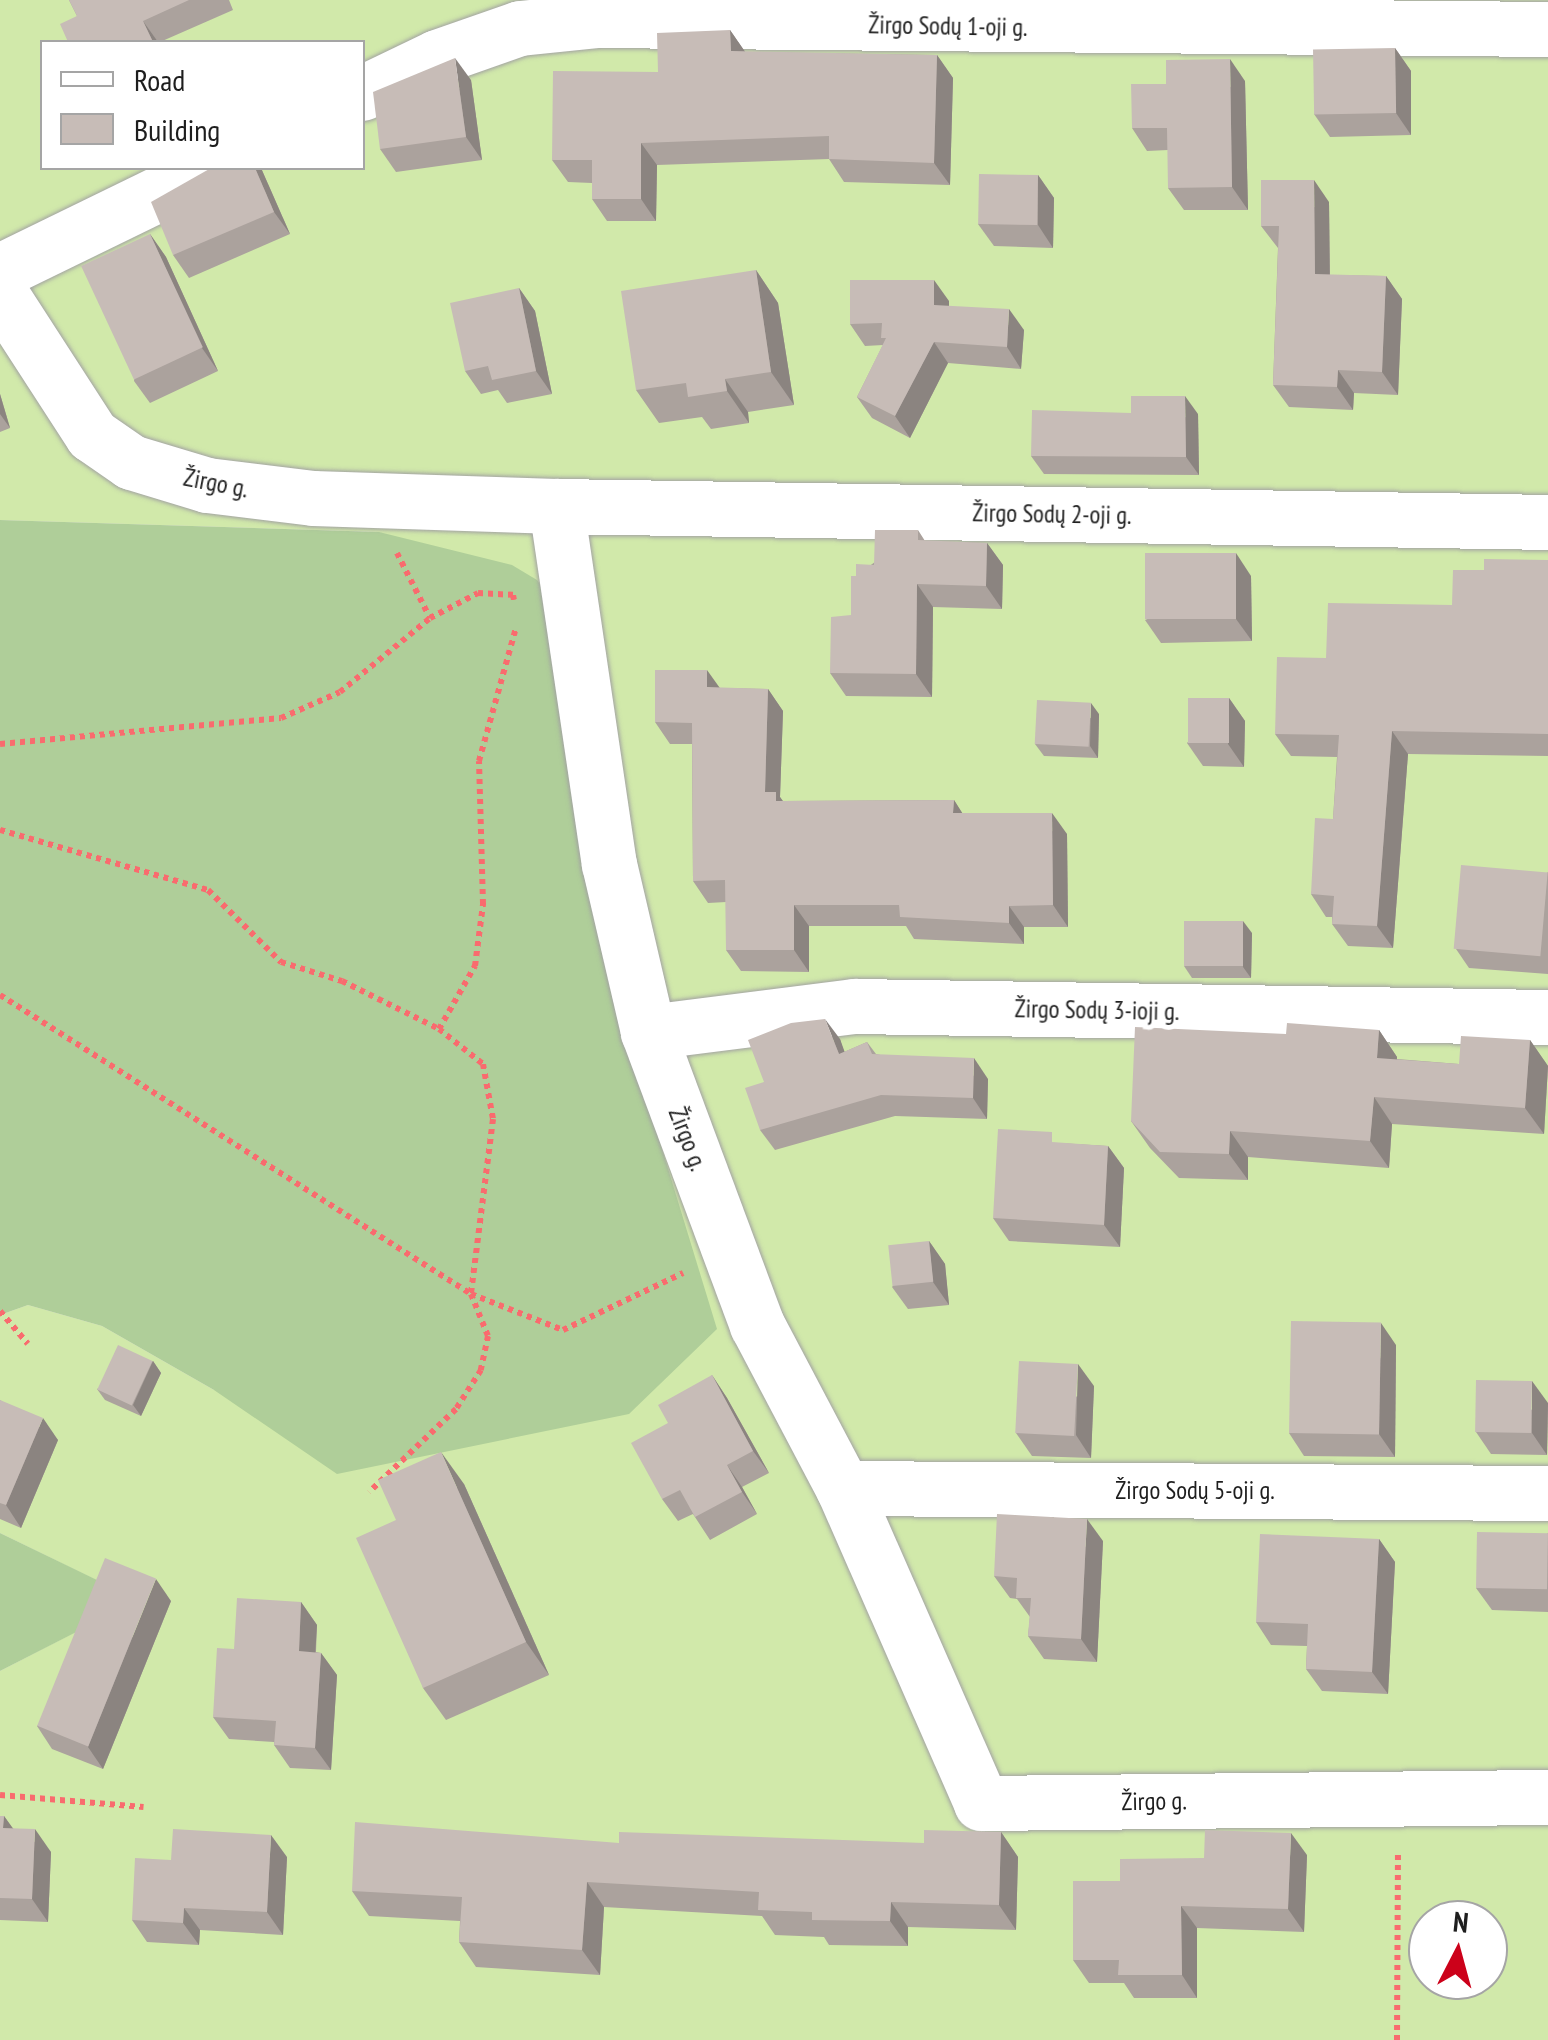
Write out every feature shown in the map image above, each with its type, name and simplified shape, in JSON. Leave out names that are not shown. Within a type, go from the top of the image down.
[{"type":"street","name":"Žirgo Sodų 1-oji g.","points":[[365,92],[437,56],[520,28],[596,20],[1170,30],[1548,29]]},
{"type":"street","points":[[0,271],[207,170]]},
{"type":"street","name":"Žirgo g.","points":[[0,293],[92,434],[131,462],[207,485],[376,500],[556,506],[609,864],[648,1032],[757,1326],[842,1488],[980,1803],[1548,1797]]},
{"type":"street","name":"Žirgo Sodų 2-oji g.","points":[[556,506],[1548,522]]},
{"type":"street","name":"Žirgo Sodų 3-ioji g.","points":[[648,1032],[854,1006],[1548,1016]]},
{"type":"street","name":"Žirgo Sodų 5-oji g.","points":[[842,1488],[1548,1493]]},
{"type":"path","points":[[376,500],[430,618]]},
{"type":"path","points":[[0,744],[282,718],[340,692],[430,618],[478,593],[513,595],[517,634],[478,761],[483,904],[475,966],[438,1029]]},
{"type":"path","points":[[0,830],[208,890],[281,962],[342,981],[438,1029],[483,1064],[493,1119],[471,1294],[488,1336],[481,1370],[456,1409],[369,1492]]},
{"type":"path","points":[[0,995],[471,1294],[564,1330],[730,1250]]},
{"type":"path","points":[[0,1311],[28,1344]]},
{"type":"path","points":[[0,1795],[144,1808]]},
{"type":"path","points":[[1397,2040],[1399,1799]]},
{"type":"green space","points":[[0,0],[1548,0],[1548,2040],[0,2040],[0,1671],[91,1624],[96,1580],[0,1533],[0,1315],[28,1305],[102,1326],[214,1390],[379,532],[0,520]]},
{"type":"green space","points":[[0,520],[379,532],[512,565],[537,580],[553,603],[604,959],[717,1329],[629,1414],[337,1474],[214,1390],[102,1326],[28,1305],[0,1315]]},
{"type":"green space","points":[[0,1533],[97,1580],[92,1624],[0,1671]]},
{"type":"building","points":[[69,0],[189,0],[143,21],[152,40],[67,40],[60,24],[77,16]]},
{"type":"building","points":[[730,30],[731,51],[937,55],[934,163],[829,159],[829,136],[641,143],[641,199],[592,199],[592,160],[552,160],[553,71],[658,72],[657,33]]},
{"type":"building","points":[[1395,48],[1396,113],[1314,114],[1313,49]]},
{"type":"building","points":[[455,58],[466,137],[380,149],[373,92]]},
{"type":"building","points":[[1230,59],[1232,187],[1168,188],[1167,128],[1132,128],[1131,84],[1166,84],[1166,60]]},
{"type":"building","points":[[207,170],[256,170],[274,212],[173,255],[151,202]]},
{"type":"building","points":[[979,174],[1038,175],[1037,225],[978,224]]},
{"type":"building","points":[[1261,180],[1314,180],[1315,274],[1386,276],[1382,372],[1338,370],[1337,387],[1273,385],[1279,226],[1261,226]]},
{"type":"building","points":[[150,234],[203,347],[134,379],[81,266]]},
{"type":"building","points":[[756,270],[771,372],[725,379],[727,391],[688,397],[686,383],[636,390],[621,291]]},
{"type":"building","points":[[850,280],[934,280],[934,305],[1009,309],[1007,347],[934,342],[895,416],[857,397],[886,338],[881,338],[882,323],[850,324]]},
{"type":"building","points":[[519,288],[536,371],[492,380],[488,366],[465,371],[450,303]]},
{"type":"building","points":[[1131,396],[1185,396],[1186,457],[1031,456],[1032,410],[1131,413]]},
{"type":"building","points":[[875,530],[918,530],[918,540],[987,543],[986,586],[917,584],[916,674],[830,673],[831,617],[851,615],[851,576],[856,576],[856,564],[874,565]]},
{"type":"building","points":[[1145,553],[1236,553],[1236,619],[1145,619]]},
{"type":"building","points":[[1484,559],[1548,560],[1548,734],[1392,731],[1377,926],[1332,924],[1334,896],[1311,894],[1315,818],[1333,819],[1339,735],[1275,734],[1277,657],[1326,658],[1328,603],[1452,605],[1453,570],[1484,570]]},
{"type":"building","points":[[655,670],[707,670],[707,687],[768,689],[765,792],[776,792],[776,801],[954,800],[953,813],[1052,813],[1053,905],[1009,906],[1009,923],[900,917],[899,905],[794,905],[794,950],[726,950],[725,880],[693,881],[692,723],[655,722]]},
{"type":"building","points":[[1188,698],[1229,698],[1229,743],[1188,743]]},
{"type":"building","points":[[1037,700],[1091,703],[1089,747],[1035,744]]},
{"type":"building","points":[[1461,865],[1548,873],[1540,956],[1454,949]]},
{"type":"building","points":[[1184,921],[1243,921],[1243,966],[1184,966]]},
{"type":"building","points":[[825,1019],[839,1054],[867,1042],[872,1054],[974,1058],[973,1098],[881,1095],[760,1130],[745,1088],[764,1082],[748,1040],[791,1023]]},
{"type":"building","points":[[1287,1023],[1379,1030],[1377,1058],[1459,1064],[1461,1036],[1530,1040],[1525,1108],[1374,1097],[1370,1141],[1230,1131],[1229,1154],[1160,1152],[1131,1121],[1135,1027],[1286,1034]]},
{"type":"building","points":[[998,1129],[1052,1132],[1052,1142],[1108,1146],[1104,1225],[993,1218]]},
{"type":"building","points":[[929,1241],[933,1282],[893,1286],[888,1245]]},
{"type":"building","points":[[1291,1321],[1381,1323],[1379,1435],[1289,1433]]},
{"type":"building","points":[[118,1345],[152,1361],[132,1405],[97,1389]]},
{"type":"building","points":[[1019,1361],[1078,1364],[1074,1436],[1015,1433]]},
{"type":"building","points":[[712,1375],[753,1451],[727,1465],[742,1492],[695,1517],[680,1490],[662,1499],[631,1443],[668,1423],[658,1405]]},
{"type":"building","points":[[1476,1380],[1532,1381],[1531,1433],[1475,1432]]},
{"type":"building","points":[[0,1400],[43,1418],[6,1505],[0,1503]]},
{"type":"building","points":[[441,1452],[526,1642],[423,1688],[356,1538],[396,1520],[378,1480]]},
{"type":"building","points":[[997,1514],[1087,1519],[1081,1639],[1028,1636],[1031,1598],[1016,1598],[1017,1578],[994,1576]]},
{"type":"building","points":[[1477,1532],[1548,1533],[1547,1589],[1476,1588]]},
{"type":"building","points":[[1260,1534],[1379,1539],[1372,1672],[1306,1669],[1308,1624],[1256,1622]]},
{"type":"building","points":[[105,1558],[156,1579],[88,1746],[37,1726]]},
{"type":"building","points":[[237,1598],[301,1602],[299,1651],[321,1653],[315,1748],[274,1745],[276,1721],[213,1717],[217,1648],[234,1649]]},
{"type":"building","points":[[0,1816],[4,1816],[3,1828],[35,1829],[32,1899],[0,1898]]},
{"type":"building","points":[[355,1822],[619,1843],[619,1832],[924,1843],[924,1830],[1001,1832],[999,1905],[891,1902],[890,1921],[812,1920],[812,1912],[758,1910],[759,1892],[587,1882],[582,1950],[459,1942],[462,1897],[352,1891]]},
{"type":"building","points":[[173,1829],[271,1835],[267,1912],[184,1908],[183,1923],[132,1920],[135,1858],[171,1860]]},
{"type":"building","points":[[1205,1830],[1291,1833],[1288,1909],[1181,1906],[1182,1975],[1118,1975],[1119,1960],[1073,1960],[1073,1881],[1120,1881],[1120,1859],[1204,1858]]}]
